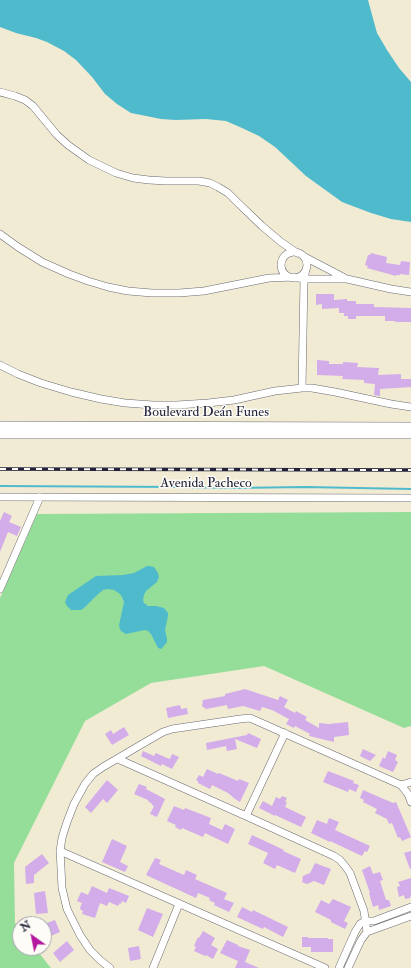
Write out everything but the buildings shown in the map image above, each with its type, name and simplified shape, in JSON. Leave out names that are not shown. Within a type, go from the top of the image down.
[{"type":"main road","name":"Boulevard Deán Funes","points":[[0,426],[411,427]]},
{"type":"main road","name":"Boulevard Deán Funes","points":[[0,434],[411,434]]},
{"type":"street","points":[[0,92],[25,100],[68,145],[89,160],[116,173],[133,178],[149,180],[199,181],[210,183],[218,187],[281,242],[347,279]]},
{"type":"street","points":[[0,234],[42,262],[69,274],[88,281],[128,290],[152,293],[204,291],[269,278],[294,277],[301,275],[306,269]]},
{"type":"street","points":[[281,242],[284,272],[290,277],[304,279],[347,279],[411,292]]},
{"type":"street","points":[[269,278],[279,270],[285,256],[288,254],[300,254]]},
{"type":"street","points":[[300,254],[306,263],[304,279],[302,388]]},
{"type":"street","points":[[0,365],[41,383],[71,392],[125,403],[154,405],[208,403],[234,400],[275,391],[302,388],[320,389],[411,407]]},
{"type":"street","name":"Avenida Pacheco","points":[[0,497],[411,498]]},
{"type":"street","points":[[0,588],[40,497]]},
{"type":"street","points":[[110,968],[90,950],[80,935],[67,909],[62,888],[60,851],[62,838],[74,804],[85,784],[93,774],[103,766],[118,759],[163,732],[182,727],[250,718],[401,786],[408,794],[411,802]]},
{"type":"street","points":[[246,816],[285,733]]},
{"type":"street","points":[[118,759],[340,860],[350,873],[364,911],[367,932]]},
{"type":"street","points":[[401,786],[411,782]]},
{"type":"street","points":[[60,851],[325,968]]},
{"type":"street","points":[[153,968],[180,904]]},
{"type":"street","points":[[340,968],[355,932],[360,924],[365,921],[374,920],[411,907]]},
{"type":"street","points":[[348,968],[361,940],[367,932],[411,916]]},
{"type":"green space","points":[[411,512],[411,726],[404,728],[264,666],[151,683],[85,721],[14,863],[15,916],[12,916],[12,956],[41,956],[51,968],[0,968],[0,598],[37,514]]},
{"type":"water","points":[[0,0],[368,0],[377,33],[399,68],[411,82],[411,222],[391,219],[342,202],[306,176],[275,147],[259,136],[226,121],[206,119],[161,119],[131,113],[105,94],[76,60],[64,51],[47,42],[0,27]]},
{"type":"water","points":[[147,566],[154,567],[159,577],[157,582],[146,591],[143,600],[144,603],[148,606],[164,608],[168,613],[165,630],[167,642],[161,649],[158,648],[148,631],[145,630],[126,634],[121,631],[119,625],[124,602],[120,594],[114,590],[103,590],[81,610],[71,610],[65,602],[68,595],[96,576],[134,573]]},
{"type":"waterway","points":[[0,486],[233,488],[306,487],[411,489]]},
{"type":"railway","points":[[0,469],[411,470]]}]
